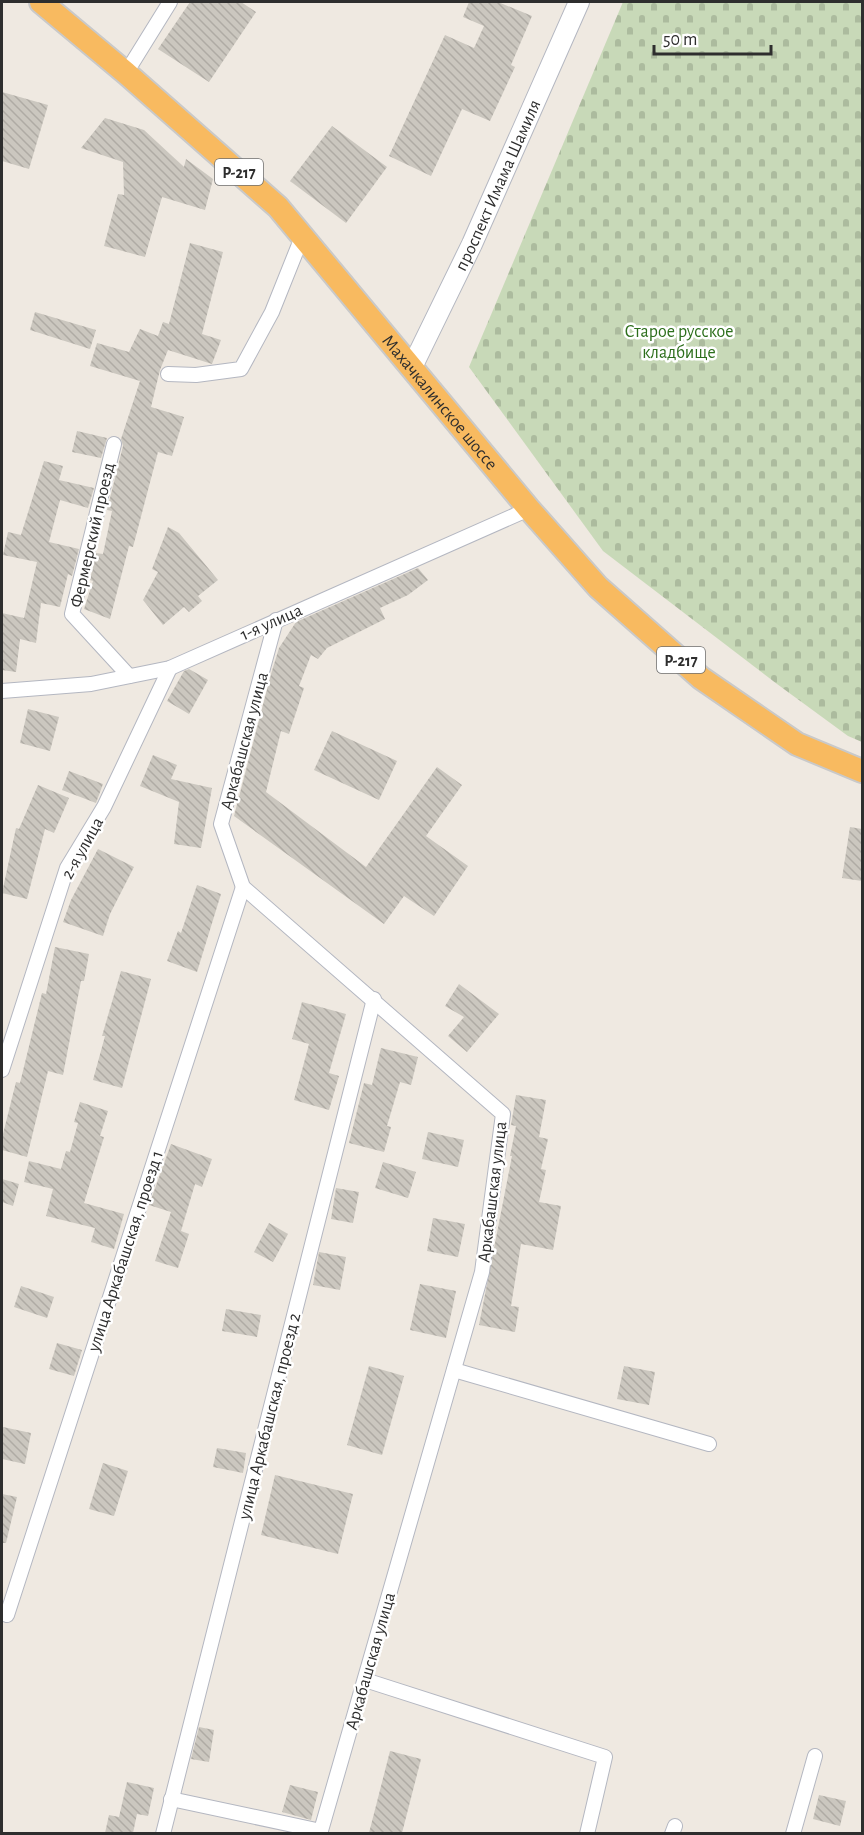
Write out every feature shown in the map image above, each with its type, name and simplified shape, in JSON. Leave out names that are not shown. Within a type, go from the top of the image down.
[{"type":"highway","name":"Махачкалинское шоссе","points":[[41,2],[126,73],[278,207],[529,509],[598,587],[701,678],[797,744],[862,771]]},
{"type":"main road","name":"проспект Имама Шамиля","points":[[412,367],[472,244],[579,2]]},
{"type":"street","points":[[126,73],[170,2]]},
{"type":"street","points":[[168,374],[196,375],[241,369],[272,312],[302,237]]},
{"type":"street","name":"Фермерский проезд","points":[[114,444],[72,614],[129,676]]},
{"type":"street","name":"1-я улица","points":[[2,691],[91,684],[170,668],[529,509]]},
{"type":"street","name":"Аркабашская улица","points":[[276,620],[221,824],[243,887],[503,1114],[482,1272],[320,1832]]},
{"type":"street","name":"2-я улица","points":[[2,1070],[67,868],[104,807],[170,668]]},
{"type":"street","name":"улица Аркабашская, проезд 1","points":[[4,1614],[243,887]]},
{"type":"street","name":"улица Аркабашская, проезд 2","points":[[163,1833],[374,999]]},
{"type":"street","points":[[454,1370],[709,1444]]},
{"type":"street","points":[[365,1680],[605,1757],[586,1833]]},
{"type":"street","points":[[793,1833],[815,1756]]},
{"type":"street","points":[[171,1798],[320,1832]]},
{"type":"green space","name":"Старое русское кладбище","points":[[623,2],[862,2],[862,742],[848,736],[777,684],[603,551],[469,367]]},
{"type":"building","points":[[190,2],[241,2],[256,12],[209,82],[158,49]]},
{"type":"building","points":[[469,2],[498,2],[532,16],[511,65],[515,67],[490,121],[462,109],[431,176],[389,156],[445,35],[474,48],[484,26],[463,17]]},
{"type":"building","points":[[2,92],[48,105],[29,169],[2,161]]},
{"type":"building","points":[[105,118],[144,130],[184,167],[186,159],[213,179],[205,210],[162,197],[145,257],[104,246],[118,194],[124,195],[123,162],[81,148]]},
{"type":"building","points":[[332,126],[387,167],[346,223],[290,181]]},
{"type":"building","points":[[190,243],[223,252],[202,334],[221,340],[212,364],[168,350],[160,370],[151,407],[184,417],[172,456],[158,452],[133,547],[129,546],[110,619],[84,609],[93,581],[90,580],[96,553],[103,554],[112,511],[107,510],[123,446],[121,439],[140,381],[90,366],[97,343],[129,352],[140,329],[158,336],[163,322],[169,324]]},
{"type":"building","points":[[35,312],[96,330],[90,349],[30,330]]},
{"type":"building","points":[[77,431],[107,438],[101,458],[72,452]]},
{"type":"building","points":[[44,461],[63,466],[59,480],[94,488],[88,508],[60,500],[49,542],[79,549],[72,576],[68,574],[60,607],[41,603],[36,643],[20,639],[16,672],[2,670],[2,613],[24,618],[37,562],[3,555],[8,532],[21,535]]},
{"type":"building","points":[[168,527],[179,533],[218,580],[198,596],[202,601],[189,612],[184,607],[163,625],[143,600],[158,572],[152,569]]},
{"type":"building","points":[[418,568],[428,580],[408,595],[380,608],[385,619],[327,648],[318,659],[311,655],[299,686],[304,688],[289,734],[281,731],[266,792],[366,867],[437,767],[462,785],[426,836],[468,866],[434,916],[404,896],[384,924],[234,816],[279,648],[296,622]]},
{"type":"building","points":[[189,669],[208,680],[189,714],[167,701],[184,671]]},
{"type":"building","points":[[28,709],[59,717],[50,751],[20,743]]},
{"type":"building","points":[[332,731],[397,761],[379,800],[314,770]]},
{"type":"building","points":[[153,755],[177,765],[171,779],[212,788],[201,848],[174,844],[179,802],[140,786]]},
{"type":"building","points":[[69,771],[103,784],[96,803],[62,790]]},
{"type":"building","points":[[38,785],[69,798],[54,833],[45,829],[27,899],[2,893],[16,828],[19,829]]},
{"type":"building","points":[[850,827],[862,829],[862,881],[842,878]]},
{"type":"building","points":[[98,849],[134,867],[110,914],[103,936],[63,922],[71,900]]},
{"type":"building","points":[[197,885],[221,894],[197,972],[167,961],[178,931],[181,933]]},
{"type":"building","points":[[55,947],[89,954],[84,981],[81,981],[63,1075],[48,1071],[27,1157],[2,1150],[2,1138],[16,1082],[20,1083],[42,993],[46,994]]},
{"type":"building","points":[[121,971],[151,979],[122,1088],[93,1080],[105,1036],[102,1036]]},
{"type":"building","points":[[459,984],[499,1014],[467,1052],[448,1036],[464,1017],[445,1006]]},
{"type":"building","points":[[302,1002],[346,1014],[329,1073],[339,1076],[329,1110],[294,1100],[309,1044],[292,1039]]},
{"type":"building","points":[[381,1048],[418,1057],[411,1085],[400,1082],[387,1126],[391,1127],[384,1152],[349,1143],[364,1083],[372,1085]]},
{"type":"building","points":[[516,1095],[546,1100],[539,1137],[548,1139],[541,1169],[546,1170],[539,1202],[561,1206],[553,1250],[521,1244],[511,1306],[519,1307],[515,1332],[479,1325],[512,1156],[510,1156],[516,1126],[511,1125]]},
{"type":"building","points":[[80,1102],[108,1111],[100,1136],[104,1137],[84,1203],[124,1214],[114,1249],[91,1242],[95,1228],[46,1216],[53,1189],[24,1182],[29,1161],[61,1169],[66,1151],[70,1152],[78,1123],[74,1122]]},
{"type":"building","points":[[428,1132],[464,1140],[458,1167],[422,1159]]},
{"type":"building","points":[[171,1144],[212,1159],[202,1187],[195,1184],[181,1231],[189,1234],[178,1268],[155,1261],[171,1212],[149,1205]]},
{"type":"building","points":[[383,1162],[416,1172],[408,1198],[375,1188]]},
{"type":"building","points":[[2,1179],[19,1184],[13,1206],[2,1202]]},
{"type":"building","points":[[336,1188],[359,1192],[353,1223],[331,1219]]},
{"type":"building","points":[[433,1218],[465,1224],[458,1257],[427,1251]]},
{"type":"building","points":[[269,1223],[288,1234],[273,1262],[254,1252]]},
{"type":"building","points":[[319,1252],[346,1257],[340,1290],[313,1285]]},
{"type":"building","points":[[420,1284],[456,1291],[446,1338],[410,1330]]},
{"type":"building","points":[[21,1286],[54,1297],[47,1318],[14,1307]]},
{"type":"building","points":[[226,1309],[261,1315],[257,1337],[222,1331]]},
{"type":"building","points":[[57,1343],[82,1350],[74,1376],[49,1369]]},
{"type":"building","points":[[369,1366],[404,1376],[382,1455],[347,1445]]},
{"type":"building","points":[[624,1366],[655,1372],[649,1405],[617,1399]]},
{"type":"building","points":[[3,1427],[31,1433],[25,1464],[2,1459]]},
{"type":"building","points":[[217,1448],[246,1453],[243,1473],[213,1467]]},
{"type":"building","points":[[103,1463],[128,1471],[114,1516],[89,1509]]},
{"type":"building","points":[[275,1475],[353,1494],[338,1554],[261,1535]]},
{"type":"building","points":[[2,1494],[17,1497],[6,1543],[2,1543]]},
{"type":"building","points":[[199,1727],[214,1730],[209,1762],[191,1759]]},
{"type":"building","points":[[390,1751],[421,1759],[402,1833],[369,1833]]},
{"type":"building","points":[[127,1782],[154,1788],[148,1816],[137,1814],[133,1833],[105,1833],[109,1815],[119,1817]]},
{"type":"building","points":[[290,1785],[318,1792],[311,1820],[282,1812]]},
{"type":"building","points":[[819,1795],[846,1801],[840,1826],[813,1819]]}]
